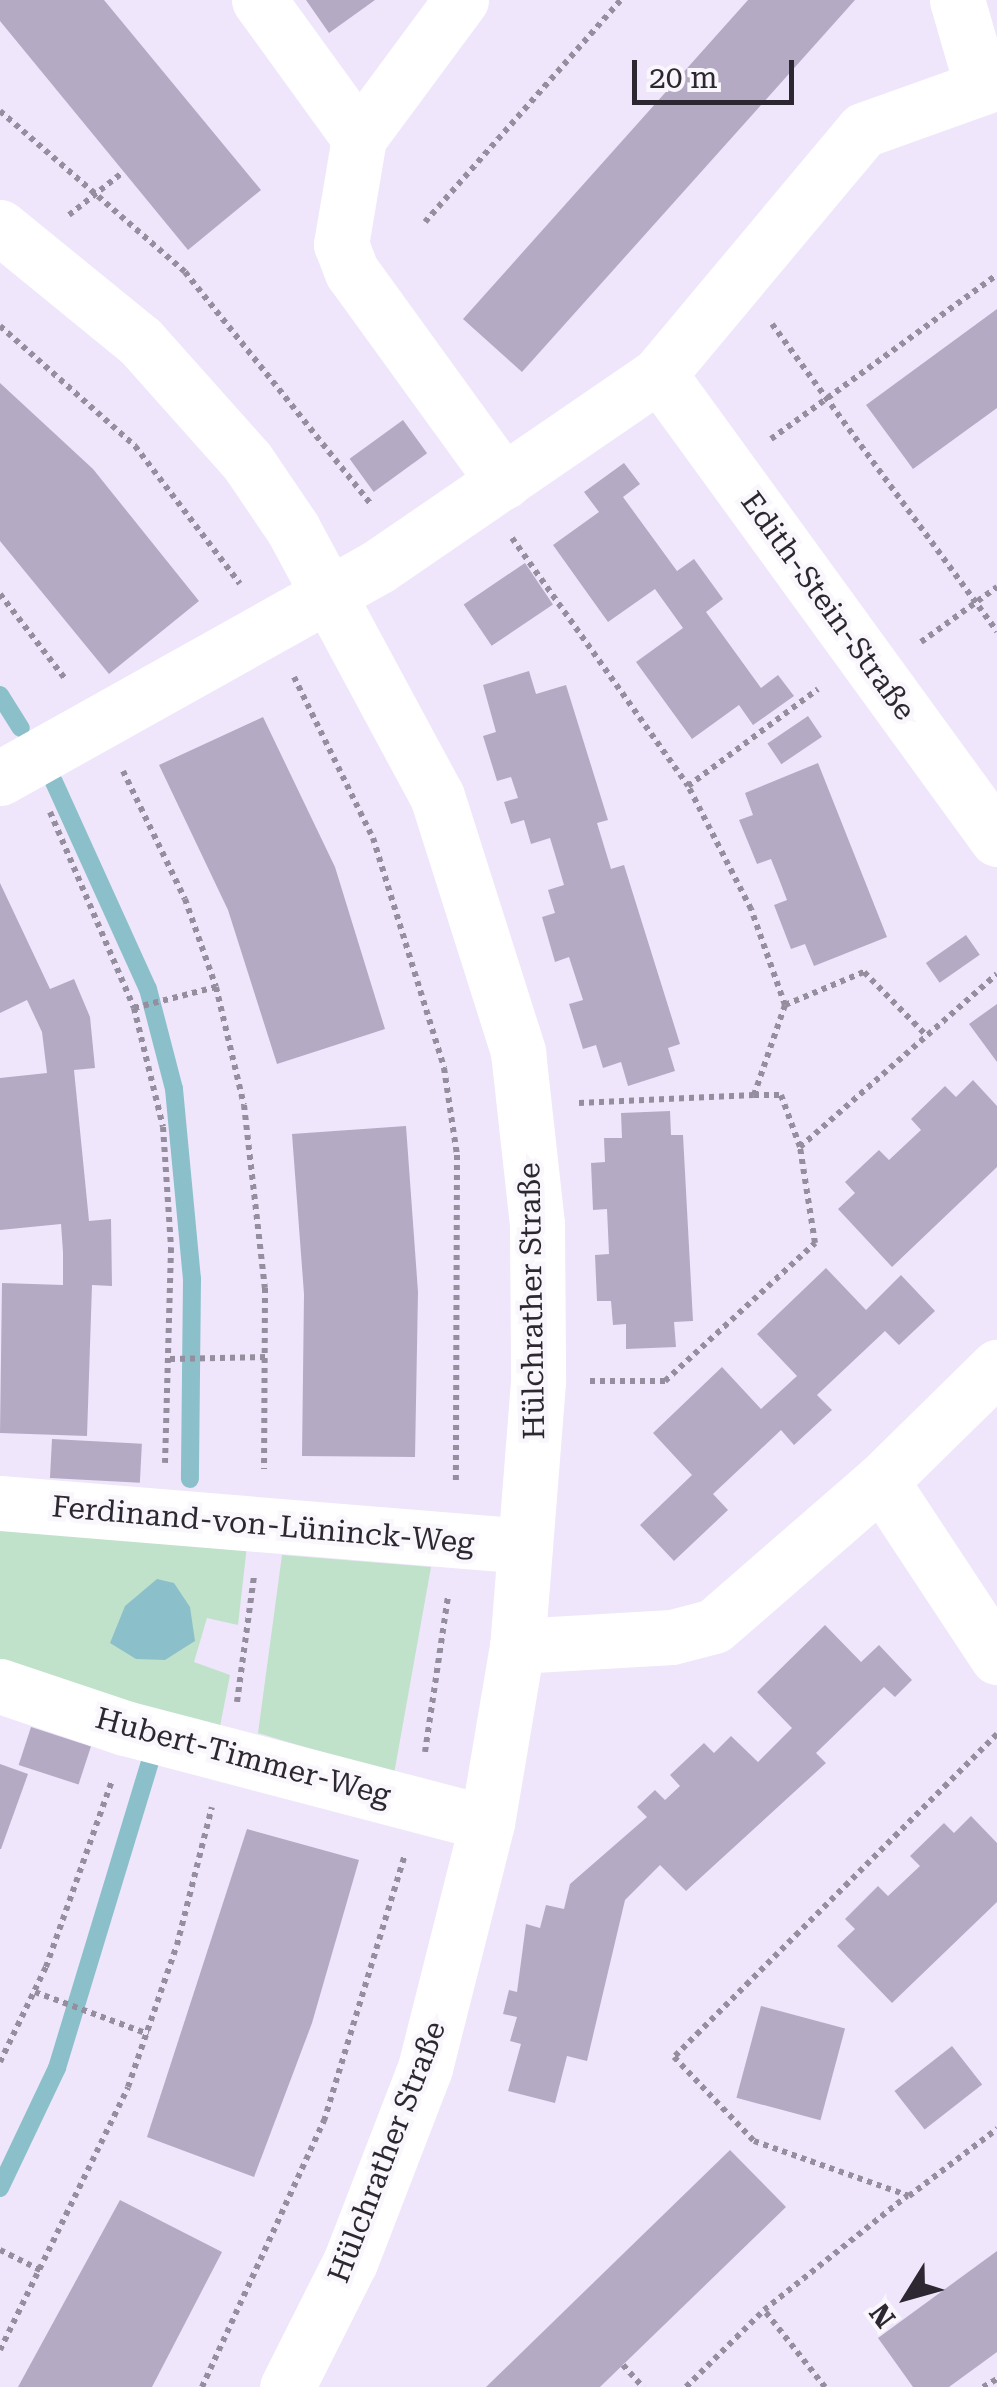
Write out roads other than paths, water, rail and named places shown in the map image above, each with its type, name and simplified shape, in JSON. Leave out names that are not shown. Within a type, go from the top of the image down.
[{"type":"street","points":[[258,0],[359,138]]},
{"type":"street","points":[[461,0],[359,138],[342,221],[345,260],[493,490]]},
{"type":"street","points":[[11,772],[404,550],[659,374],[863,130],[989,83],[958,0]]},
{"type":"street","name":"Hülchrather Straße","points":[[17,239],[140,342],[224,436],[332,593],[443,812],[509,1010],[524,1105],[537,1223],[538,1382],[517,1646],[487,1823],[425,2068],[350,2262],[287,2387]]},
{"type":"street","name":"Edith-Stein-Straße","points":[[659,374],[997,839]]},
{"type":"street","points":[[517,1646],[672,1637],[714,1626],[882,1481],[997,1367]]},
{"type":"street","points":[[882,1481],[997,1656]]},
{"type":"street","name":"Ferdinand-von-Lüninck-Weg","points":[[0,1503],[525,1546]]},
{"type":"street","name":"Hubert-Timmer-Weg","points":[[0,1686],[125,1728],[487,1823]]},
{"type":"waterway","points":[[0,695],[21,728]]},
{"type":"waterway","points":[[54,782],[148,989],[174,1089],[192,1279],[190,1479]]},
{"type":"waterway","points":[[0,2188],[57,2068],[151,1758]]}]
